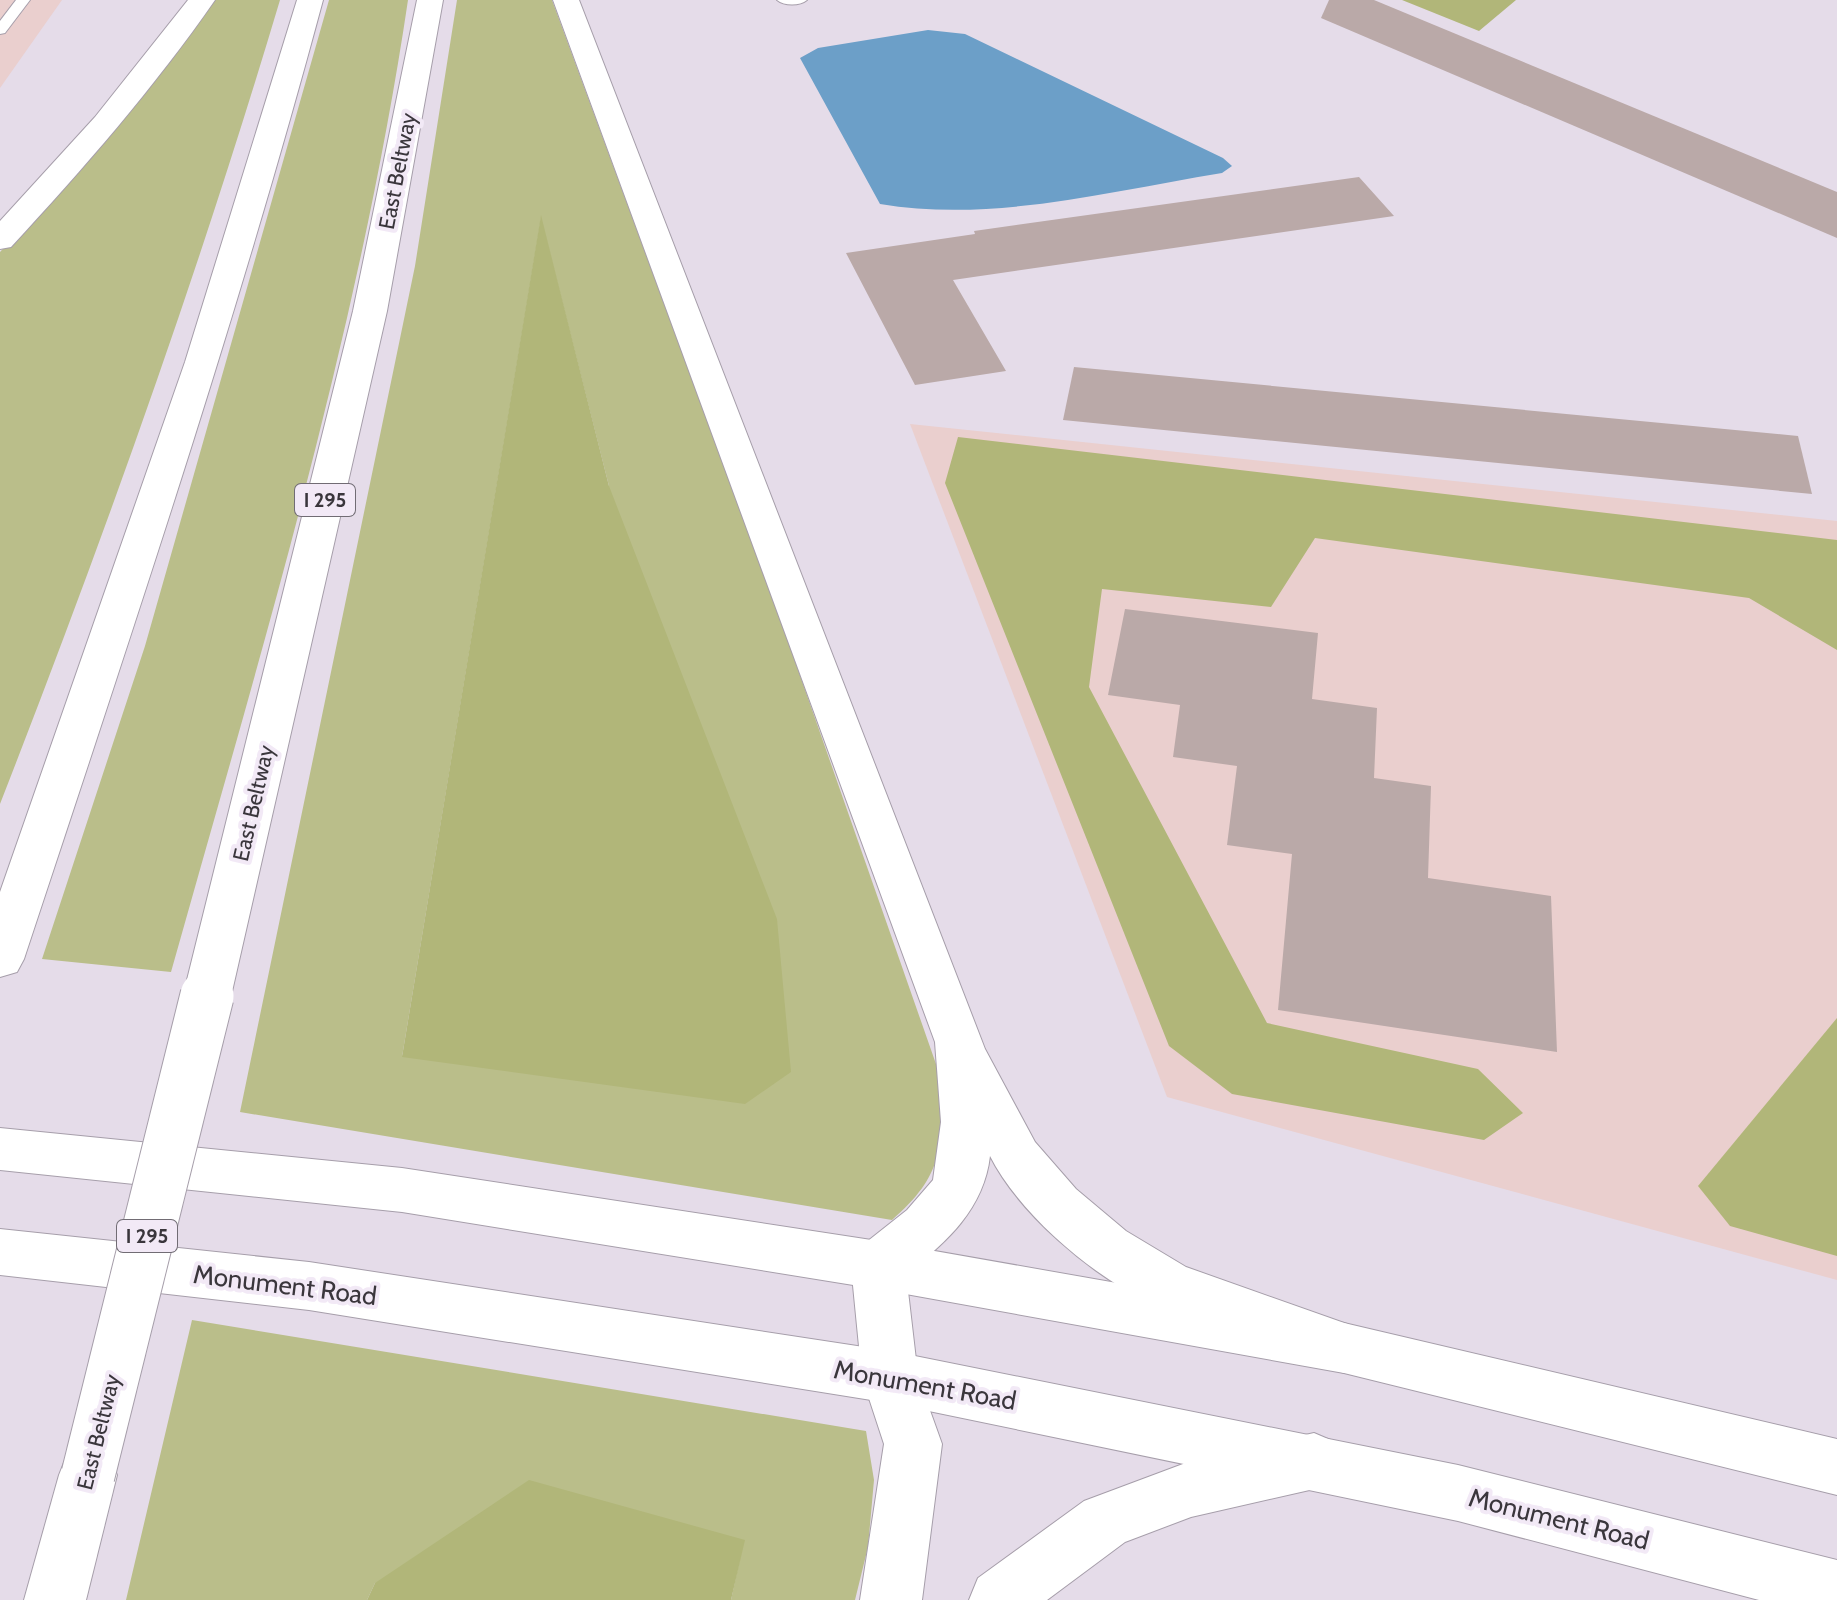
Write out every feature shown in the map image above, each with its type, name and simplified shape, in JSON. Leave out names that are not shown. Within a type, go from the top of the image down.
[{"type":"main road","points":[[0,240],[71,164],[173,41],[202,0]]},
{"type":"main road","points":[[0,959],[166,473],[310,0]]},
{"type":"main road","name":"East Beltway","points":[[55,1600],[207,996],[370,311],[430,0]]},
{"type":"main road","points":[[566,0],[960,1042],[1017,1157],[1057,1205],[1107,1247],[1167,1284],[1344,1348]]},
{"type":"main road","points":[[878,1265],[916,1236],[952,1197],[968,1145],[960,1042]]},
{"type":"main road","points":[[0,1149],[402,1190],[878,1265],[1344,1348],[1837,1467]]},
{"type":"main road","name":"Monument Road","points":[[0,1252],[309,1286],[890,1377],[1314,1461],[1458,1493],[1837,1590]]},
{"type":"main road","points":[[878,1265],[890,1377],[913,1444],[891,1600]]},
{"type":"main road","points":[[1000,1600],[1105,1521],[1191,1489],[1314,1461]]},
{"type":"lane","points":[[0,30],[23,0]]},
{"type":"lane","points":[[784,0],[800,0]]},
{"type":"shaded area","points":[[0,0],[62,0],[0,88]]},
{"type":"shaded area","points":[[910,424],[1837,521],[1837,1280],[1167,1097]]},
{"type":"green space","points":[[212,0],[280,0],[217,203],[148,405],[0,804],[0,252],[55,193]]},
{"type":"green space","points":[[329,0],[408,0],[363,246],[335,368],[273,611],[171,972],[42,959],[145,646]]},
{"type":"green space","points":[[457,0],[552,0],[781,621],[943,1084],[937,1159],[922,1189],[892,1220],[240,1112],[415,266]],"holes":[[[541,218],[609,486],[402,1057]]]},
{"type":"green space","points":[[1402,0],[1516,0],[1479,31]]},
{"type":"green space","points":[[541,215],[609,486],[777,919],[791,1072],[745,1104],[402,1057]]},
{"type":"green space","points":[[958,437],[1837,540],[1837,650],[1749,598],[1315,538],[1271,607],[1102,589],[1089,687],[1267,1023],[1478,1069],[1523,1113],[1484,1140],[1232,1094],[1169,1046],[945,483]]},
{"type":"green space","points":[[1837,1018],[1837,1256],[1730,1226],[1698,1186]]},
{"type":"green space","points":[[192,1320],[866,1431],[874,1480],[868,1547],[855,1600],[731,1600],[744,1540],[375,1583],[367,1600],[126,1600]]},
{"type":"green space","points":[[529,1480],[745,1540],[731,1600],[367,1600],[375,1583]]},
{"type":"water","points":[[928,30],[965,34],[1223,158],[1232,166],[1222,173],[1095,196],[1009,207],[923,209],[880,204],[800,58],[818,48]]},
{"type":"building","points":[[1329,0],[1374,0],[1837,192],[1837,238],[1321,18]]},
{"type":"building","points":[[1359,177],[1394,216],[953,280],[1006,371],[915,385],[846,253],[975,234],[974,231]]},
{"type":"building","points":[[1074,367],[1798,436],[1812,494],[1063,420]]},
{"type":"building","points":[[1125,609],[1318,633],[1312,699],[1377,708],[1374,778],[1431,786],[1428,878],[1551,896],[1557,1052],[1278,1010],[1292,854],[1227,845],[1237,766],[1173,757],[1180,705],[1108,695]]}]
